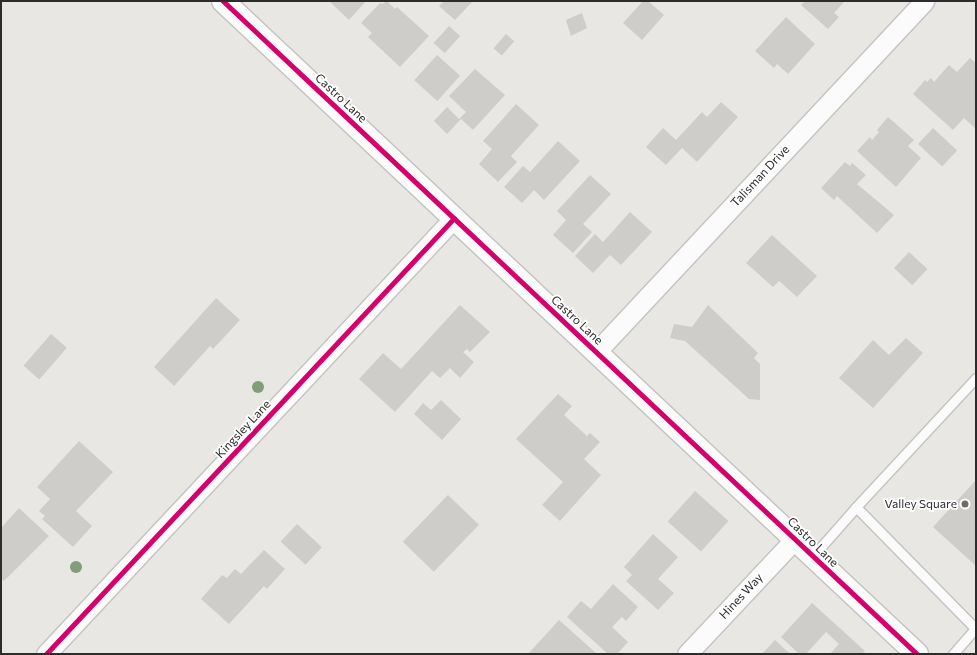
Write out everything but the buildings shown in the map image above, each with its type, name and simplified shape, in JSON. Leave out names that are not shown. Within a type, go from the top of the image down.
[{"type":"street","name":"Castro Lane","points":[[223,1],[813,556],[908,651]]},
{"type":"street","name":"Talisman Drive","points":[[596,352],[924,1]]},
{"type":"street","name":"Kingsley Lane","points":[[46,654],[454,218]]},
{"type":"street","name":"Hines Way","points":[[688,654],[795,539]]},
{"type":"lane","points":[[813,556],[856,507],[976,378]]},
{"type":"lane","points":[[856,507],[976,628],[953,654]]},
{"type":"cycle path","points":[[223,1],[917,654]]},
{"type":"cycle path","points":[[46,654],[454,218]]},
{"type":"place","name":"Valley Square","points":[[965,504]]}]
